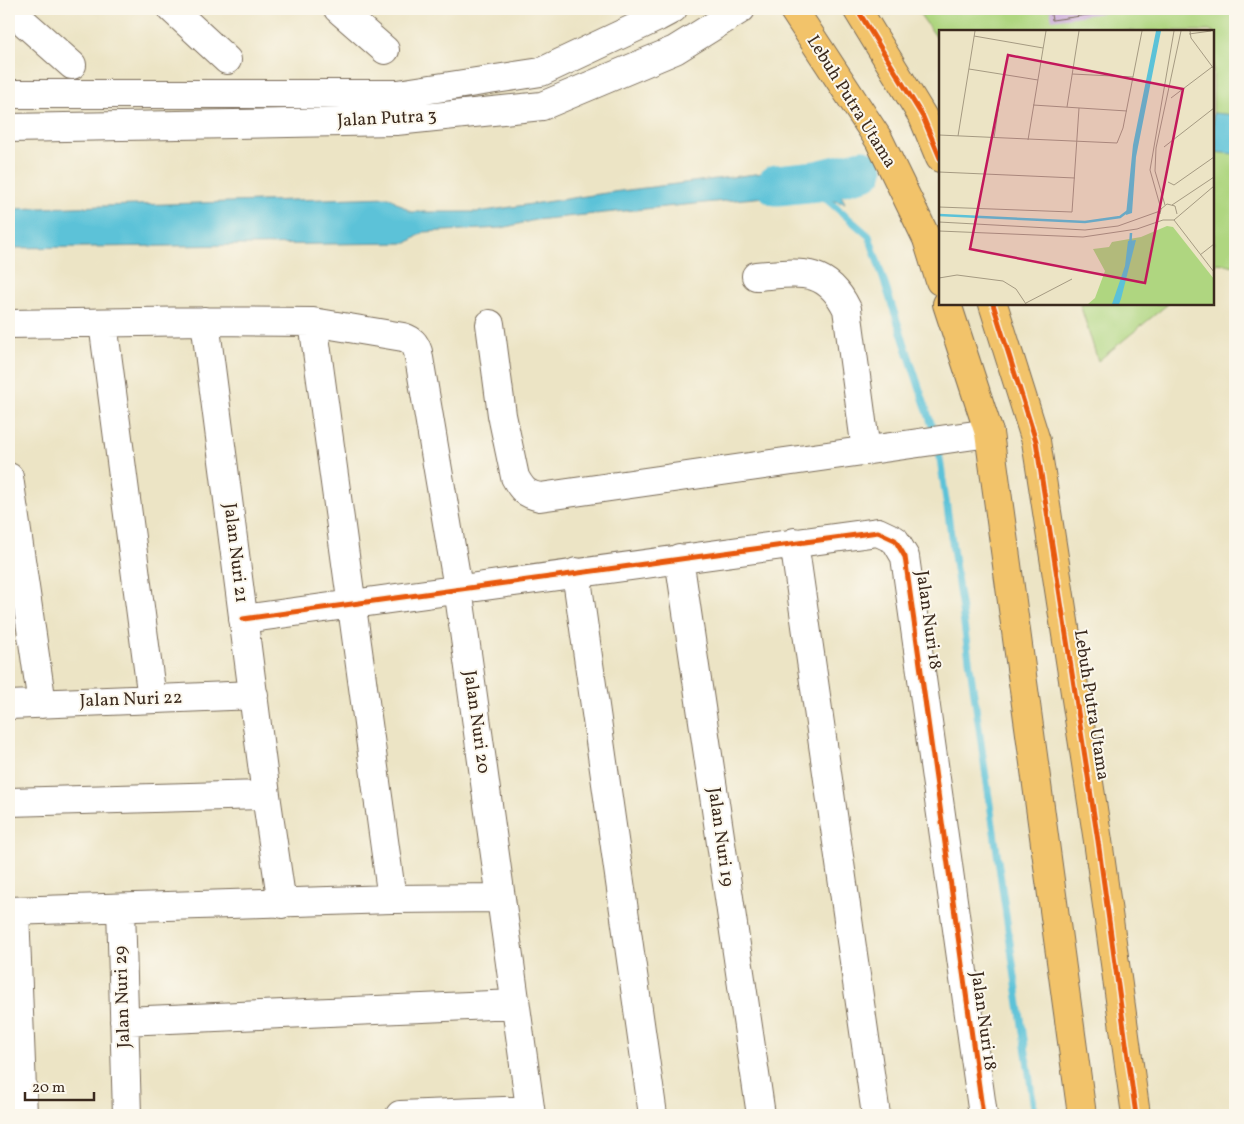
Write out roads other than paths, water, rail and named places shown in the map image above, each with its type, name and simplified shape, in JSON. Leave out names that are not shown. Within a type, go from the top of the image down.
[{"type":"main road","name":"Lebuh Putra Utama","points":[[792,9],[879,140],[927,239],[939,278]]},
{"type":"main road","points":[[857,9],[923,117],[939,156]]},
{"type":"main road","points":[[948,305],[989,433],[1082,1115]]},
{"type":"main road","name":"Lebuh Putra Utama","points":[[992,305],[1036,441],[1098,841],[1136,1115]]},
{"type":"street","points":[[9,9],[72,65]]},
{"type":"street","points":[[172,9],[227,60]]},
{"type":"street","points":[[338,9],[385,50]]},
{"type":"street","name":"Jalan Putra 3","points":[[9,94],[398,94],[541,72],[673,9]]},
{"type":"street","name":"Jalan Putra 3","points":[[9,128],[396,121],[542,106],[675,50],[741,9]]},
{"type":"street","points":[[756,276],[794,274],[816,276],[833,286],[841,296],[847,309],[866,451]]},
{"type":"street","points":[[9,324],[205,321],[313,322],[392,899]]},
{"type":"street","name":"Jalan Nuri 21","points":[[205,321],[266,795],[282,904]]},
{"type":"street","name":"Jalan Nuri 20","points":[[313,322],[403,337],[410,339],[416,345],[418,352],[458,588],[530,1112]]},
{"type":"street","points":[[102,323],[152,699]]},
{"type":"street","points":[[490,324],[502,415],[515,477],[520,486],[529,495],[540,497],[989,433]]},
{"type":"street","points":[[9,477],[42,704]]},
{"type":"street","name":"Jalan Nuri 18","points":[[243,619],[794,542],[878,532],[895,540],[905,557],[983,1115]]},
{"type":"street","points":[[794,542],[876,1115]]},
{"type":"street","name":"Jalan Nuri 19","points":[[679,558],[761,1115]]},
{"type":"street","points":[[576,572],[653,1115]]},
{"type":"street","name":"Jalan Nuri 22","points":[[9,705],[254,695]]},
{"type":"street","points":[[9,802],[266,795]]},
{"type":"street","points":[[22,1115],[12,911],[282,904],[392,899],[500,898]]},
{"type":"street","name":"Jalan Nuri 29","points":[[120,908],[127,1115]]},
{"type":"street","points":[[124,1021],[515,1004]]},
{"type":"street","points":[[400,1115],[530,1112]]},
{"type":"water","points":[[1214,113],[1235,115],[1235,154],[1214,152]]},
{"type":"water","points":[[826,165],[845,203],[794,194],[535,220],[502,228],[424,232],[407,243],[9,248],[9,209],[389,197],[411,212],[478,212],[613,192]]},
{"type":"waterway","points":[[777,185],[817,181],[863,170]]},
{"type":"waterway","points":[[822,192],[826,199],[869,236],[935,435]]},
{"type":"waterway","points":[[938,445],[1035,1115]]}]
